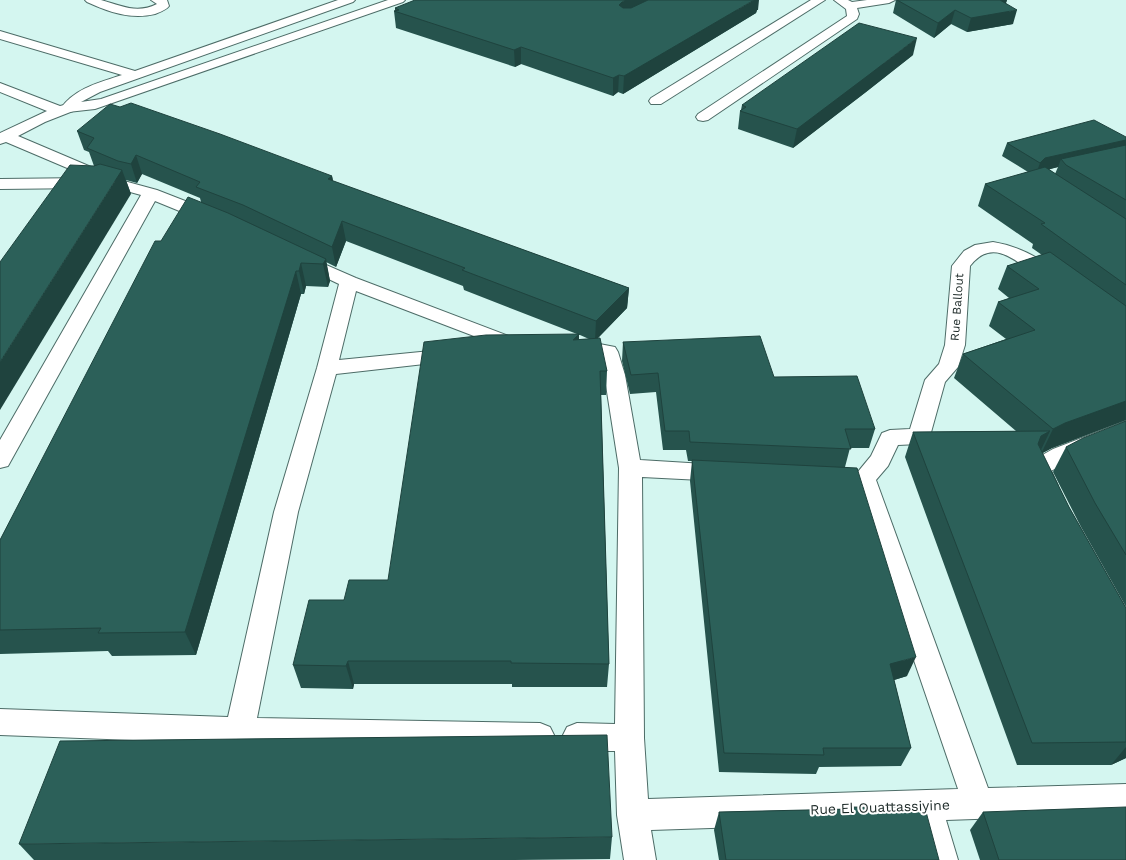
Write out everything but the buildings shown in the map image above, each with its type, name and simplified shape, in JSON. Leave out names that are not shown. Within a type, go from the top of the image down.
[{"type":"street","points":[[0,86],[64,110]]},
{"type":"street","points":[[2,138],[64,110]]},
{"type":"street","points":[[2,138],[118,184],[150,193],[227,224]]},
{"type":"street","points":[[0,184],[68,182],[118,184]]},
{"type":"street","points":[[0,460],[150,193]]},
{"type":"street","name":"Rue Ballout","points":[[978,804],[853,479],[880,460],[890,438],[919,436],[934,380],[948,367],[955,345],[961,266],[966,256],[978,250],[990,247],[1005,248],[1038,265],[1068,286]]},
{"type":"street","points":[[288,253],[349,282],[535,348]]},
{"type":"street","points":[[240,731],[286,512],[327,368],[349,282]]},
{"type":"street","points":[[327,368],[535,348],[584,348],[608,352],[612,367],[617,377],[616,388],[630,468],[630,738],[633,815],[640,860]]},
{"type":"street","points":[[1056,506],[1038,468],[1061,455],[1126,428]]},
{"type":"street","points":[[630,468],[740,473]]},
{"type":"street","points":[[0,722],[240,731],[630,738]]},
{"type":"street","name":"Rue El Ouattassiyine","points":[[633,815],[1126,799]]},
{"type":"street","points":[[926,805],[942,860]]},
{"type":"lane","points":[[91,0],[135,14],[145,13],[163,6],[163,2],[157,0]]},
{"type":"lane","points":[[64,110],[86,93],[349,0]]},
{"type":"lane","points":[[64,110],[106,102],[400,0]]},
{"type":"lane","points":[[656,101],[820,0]]},
{"type":"lane","points":[[845,3],[889,0]]},
{"type":"lane","points":[[703,116],[853,17],[853,12],[845,3]]},
{"type":"lane","points":[[0,35],[136,75]]}]
